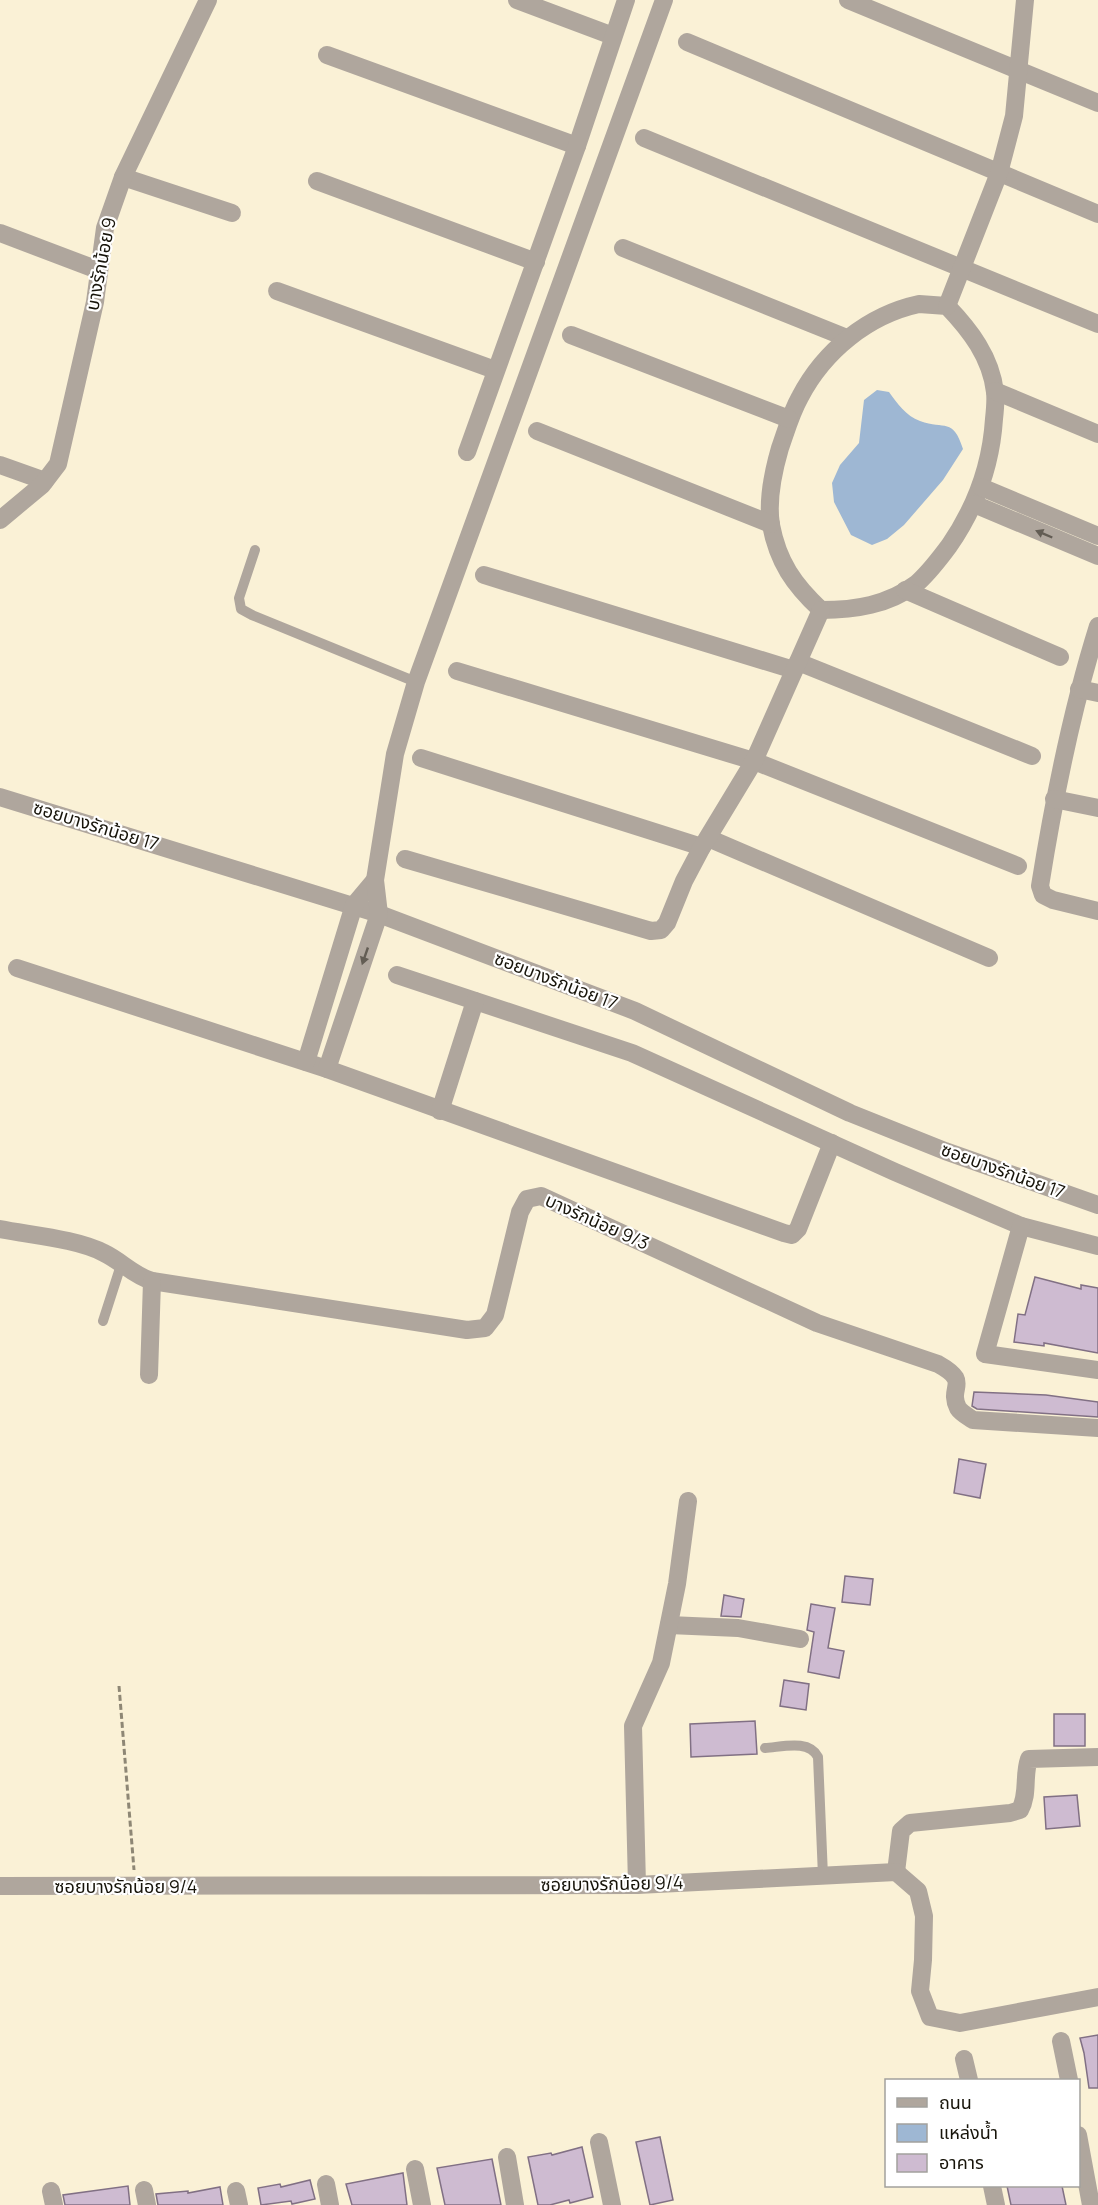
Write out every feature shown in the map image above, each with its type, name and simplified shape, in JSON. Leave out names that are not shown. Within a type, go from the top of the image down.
[{"type":"street","name":"บางรักน้อย 9","points":[[0,520],[45,481],[58,464],[95,302],[105,228],[123,177],[208,0]]},
{"type":"street","points":[[517,0],[613,36]]},
{"type":"street","points":[[466,452],[536,262],[626,0]]},
{"type":"street","points":[[327,1069],[380,914],[375,880],[395,754],[416,682],[664,0]]},
{"type":"street","points":[[848,0],[1098,103]]},
{"type":"street","points":[[946,306],[999,173],[1014,117],[1025,0]]},
{"type":"street","points":[[687,42],[1098,214]]},
{"type":"street","points":[[327,55],[577,146]]},
{"type":"street","points":[[644,138],[1098,324]]},
{"type":"street","points":[[123,177],[232,213]]},
{"type":"street","points":[[317,181],[536,262]]},
{"type":"street","points":[[0,232],[98,270]]},
{"type":"street","points":[[623,248],[847,339]]},
{"type":"street","points":[[277,291],[495,370]]},
{"type":"street","points":[[919,304],[946,306],[973,335],[983,352],[995,392],[993,436],[981,487],[962,528],[936,563],[916,584],[879,604],[851,610],[821,610],[801,591],[786,568],[771,524],[770,500],[775,465],[789,419],[820,368],[847,339],[880,317],[898,309],[919,304]]},
{"type":"street","points":[[572,335],[789,419]]},
{"type":"street","points":[[995,392],[1098,434]]},
{"type":"street","points":[[537,431],[771,524]]},
{"type":"street","points":[[0,465],[45,481]]},
{"type":"street","points":[[981,487],[1098,536]]},
{"type":"street","points":[[974,504],[1098,556]]},
{"type":"street","points":[[484,574],[796,666],[1032,756]]},
{"type":"street","points":[[905,590],[1060,657]]},
{"type":"street","points":[[405,859],[656,931],[661,930],[667,923],[684,881],[754,760],[821,610]]},
{"type":"street","points":[[1098,626],[1078,689],[1054,799],[1040,886],[1043,895],[1053,900],[1098,911]]},
{"type":"street","points":[[457,671],[754,760],[1018,866]]},
{"type":"street","points":[[1078,689],[1098,693]]},
{"type":"street","points":[[421,758],[705,843],[989,957]]},
{"type":"street","name":"ซอยบางรักน้อย 17","points":[[0,797],[380,914],[635,1011],[850,1113],[945,1151],[1098,1205]]},
{"type":"street","points":[[1054,799],[1098,808]]},
{"type":"street","points":[[306,1062],[354,905],[375,880]]},
{"type":"street","points":[[17,968],[327,1069],[784,1233],[792,1234],[798,1229],[832,1143]]},
{"type":"street","points":[[397,975],[632,1053],[1021,1226],[1098,1246]]},
{"type":"street","points":[[440,1111],[475,1001]]},
{"type":"street","name":"บางรักน้อย 9/3","points":[[0,1229],[84,1245],[105,1253],[121,1265],[152,1281],[468,1330],[485,1328],[495,1315],[520,1212],[527,1199],[541,1196],[817,1323],[938,1364],[952,1372],[958,1384],[955,1396],[959,1410],[973,1420],[1098,1428]]},
{"type":"street","points":[[1021,1226],[985,1354],[1098,1370]]},
{"type":"street","points":[[150,1375],[152,1281]]},
{"type":"street","points":[[637,1885],[633,1726],[661,1663],[677,1584],[688,1501]]},
{"type":"street","points":[[669,1625],[738,1628],[800,1639]]},
{"type":"street","points":[[1098,1757],[1029,1759],[1026,1768],[1025,1801],[1020,1810],[1010,1813],[910,1823],[901,1831],[897,1872],[918,1891],[924,1916],[920,1991],[930,2017],[960,2023],[1098,1997]]},
{"type":"street","name":"ซอยบางรักน้อย 9/4","points":[[0,1886],[637,1885],[897,1872]]},
{"type":"street","points":[[1061,2041],[1069,2079]]},
{"type":"street","points":[[964,2059],[969,2079]]},
{"type":"street","points":[[599,2142],[612,2205]]},
{"type":"street","points":[[1080,2146],[1091,2205]]},
{"type":"street","points":[[507,2157],[515,2205]]},
{"type":"street","points":[[415,2169],[422,2205]]},
{"type":"street","points":[[326,2184],[330,2205]]},
{"type":"street","points":[[992,2187],[996,2205]]},
{"type":"lane","points":[[255,550],[239,598],[242,609],[416,682]]},
{"type":"lane","points":[[103,1322],[121,1265]]},
{"type":"lane","points":[[765,1748],[808,1746],[815,1751],[818,1757],[823,1876]]},
{"type":"path","points":[[119,1686],[135,1886]]},
{"type":"water","points":[[877,390],[889,392],[902,409],[915,419],[952,428],[963,449],[943,480],[904,525],[887,539],[872,545],[851,535],[834,502],[832,483],[840,465],[859,443],[864,400]]},
{"type":"building","points":[[1035,1277],[1081,1289],[1081,1285],[1098,1288],[1098,1353],[1044,1343],[1044,1346],[1014,1342],[1018,1314],[1025,1315]]},
{"type":"building","points":[[974,1392],[1046,1395],[1098,1402],[1098,1417],[977,1409],[972,1406]]},
{"type":"building","points":[[959,1459],[986,1464],[980,1498],[954,1493]]},
{"type":"building","points":[[845,1576],[873,1579],[870,1605],[842,1602]]},
{"type":"building","points":[[724,1595],[744,1599],[741,1617],[721,1616]]},
{"type":"building","points":[[811,1604],[835,1608],[828,1648],[844,1651],[839,1678],[808,1672],[814,1632],[807,1630]]},
{"type":"building","points":[[784,1680],[809,1684],[806,1710],[780,1706]]},
{"type":"building","points":[[1054,1714],[1085,1714],[1085,1746],[1054,1746]]},
{"type":"building","points":[[755,1721],[757,1754],[691,1757],[690,1724]]},
{"type":"building","points":[[1077,1795],[1080,1826],[1046,1829],[1044,1797]]},
{"type":"building","points":[[1098,2035],[1098,2088],[1089,2088],[1080,2038]]},
{"type":"building","points":[[660,2137],[673,2200],[650,2205],[636,2142]]},
{"type":"building","points":[[582,2147],[593,2197],[570,2203],[569,2200],[550,2205],[538,2205],[528,2157],[551,2153],[552,2155]]},
{"type":"building","points":[[492,2159],[501,2205],[445,2205],[437,2168]]},
{"type":"building","points":[[403,2173],[407,2205],[352,2205],[346,2184]]},
{"type":"building","points":[[310,2180],[315,2199],[292,2204],[291,2201],[261,2205],[258,2188],[280,2184],[281,2187]]},
{"type":"building","points":[[128,2186],[130,2205],[65,2205],[63,2195]]},
{"type":"building","points":[[220,2187],[223,2205],[158,2205],[156,2194],[188,2191],[188,2193]]},
{"type":"building","points":[[1007,2187],[1062,2187],[1066,2205],[1011,2205]]}]
